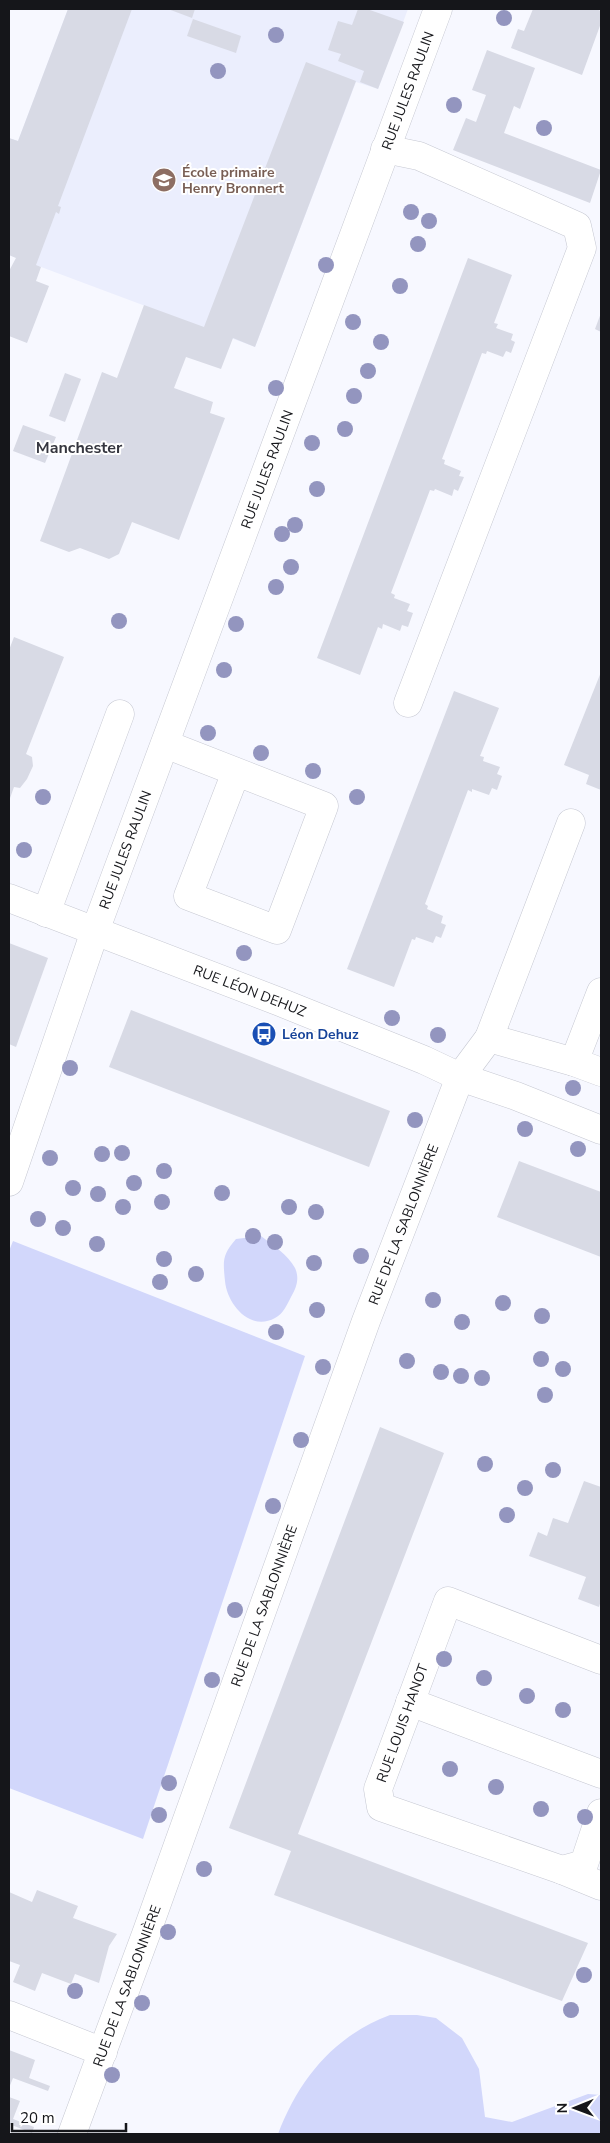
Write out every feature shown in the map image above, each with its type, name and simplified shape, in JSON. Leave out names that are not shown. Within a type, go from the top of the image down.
[{"type":"street","name":"RUE JULES RAULIN","points":[[9,1182],[96,931],[438,9]]},
{"type":"street","points":[[385,149],[419,156],[577,226],[582,248],[408,703]]},
{"type":"street","points":[[46,913],[120,714]]},
{"type":"street","points":[[165,744],[324,806],[277,930],[188,896],[236,772]]},
{"type":"street","name":"RUE DE LA SABLONNIÈRE","points":[[72,2134],[366,1321],[460,1077],[489,1038],[570,822]]},
{"type":"street","name":"RUE LÉON DEHUZ","points":[[9,898],[414,1056],[460,1077],[516,1096],[601,1130]]},
{"type":"street","points":[[574,1062],[601,992]]},
{"type":"street","points":[[489,1038],[574,1062],[601,1072]]},
{"type":"street","name":"RUE LOUIS HANOT","points":[[562,1870],[381,1807],[378,1789],[448,1600],[601,1660]]},
{"type":"street","points":[[410,1702],[601,1774]]},
{"type":"street","points":[[562,1870],[584,1864],[601,1813]]},
{"type":"street","points":[[562,1870],[601,1886]]},
{"type":"street","points":[[9,2015],[103,2052]]},
{"type":"shaded area","name":"École primaire Henry Bronnert","points":[[68,9],[408,9],[378,89],[356,82],[255,347],[9,255],[9,138],[18,141]]},
{"type":"shaded area","points":[[261,1236],[280,1250],[295,1268],[297,1276],[296,1287],[284,1309],[275,1318],[266,1321],[249,1319],[235,1307],[227,1290],[224,1268],[224,1258],[236,1239]]},
{"type":"shaded area","points":[[13,1241],[305,1356],[143,1839],[9,1788],[9,1251]]},
{"type":"shaded area","points":[[390,2015],[417,2015],[436,2018],[462,2038],[479,2069],[485,2117],[512,2122],[588,2094],[601,2095],[601,2134],[278,2134],[296,2095],[335,2047],[370,2024]]},
{"type":"building","points":[[68,9],[132,9],[58,206],[61,207],[59,214],[56,212],[36,265],[41,267],[36,281],[49,286],[27,343],[9,336],[9,271],[16,258],[9,255],[9,138],[18,141]]},
{"type":"building","points":[[168,9],[195,9],[192,18]]},
{"type":"building","points":[[358,9],[367,9],[404,22],[378,89],[360,82],[364,71],[338,61],[341,54],[328,50],[338,21],[352,25]]},
{"type":"building","points":[[533,9],[596,9],[601,11],[601,23],[582,75],[511,48],[518,29],[524,31]]},
{"type":"building","points":[[193,19],[241,36],[236,53],[187,36]]},
{"type":"building","points":[[487,50],[535,68],[520,109],[514,106],[504,133],[601,170],[590,203],[453,150],[466,118],[476,122],[486,95],[472,90]]},
{"type":"building","points":[[306,62],[356,81],[255,347],[233,338],[221,369],[186,357],[174,388],[213,402],[210,413],[225,418],[179,540],[132,522],[119,554],[109,559],[80,548],[69,552],[40,541],[102,372],[117,378],[144,305],[204,327]]},
{"type":"building","points":[[468,258],[512,275],[494,323],[498,324],[496,328],[513,334],[511,340],[515,342],[511,353],[506,351],[503,357],[487,351],[486,354],[482,353],[442,459],[445,460],[444,464],[461,471],[459,476],[464,477],[458,491],[454,489],[452,496],[435,489],[434,491],[430,490],[391,593],[395,595],[394,598],[410,604],[407,611],[413,613],[408,627],[402,625],[400,631],[383,624],[382,629],[378,627],[360,675],[317,658]]},
{"type":"building","points":[[601,313],[601,332],[595,329]]},
{"type":"building","points":[[65,373],[81,379],[65,422],[49,416]]},
{"type":"building","points":[[23,425],[56,437],[45,463],[13,451]]},
{"type":"building","points":[[14,637],[64,657],[26,754],[32,757],[33,766],[20,788],[14,787],[9,801],[9,650]]},
{"type":"building","points":[[601,672],[601,790],[586,784],[589,775],[564,765]]},
{"type":"building","points":[[454,691],[499,708],[480,756],[484,757],[483,761],[500,767],[497,774],[502,776],[497,790],[492,788],[489,795],[472,789],[472,792],[468,790],[425,904],[428,906],[427,909],[443,916],[441,923],[446,925],[441,938],[436,936],[433,943],[416,937],[415,940],[412,939],[394,987],[347,969]]},
{"type":"building","points":[[9,943],[48,958],[16,1047],[9,1044]]},
{"type":"building","points":[[131,1010],[390,1111],[369,1167],[109,1067]]},
{"type":"building","points":[[519,1161],[601,1192],[601,1257],[497,1217]]},
{"type":"building","points":[[380,1427],[444,1453],[298,1834],[588,1943],[562,2001],[274,1895],[291,1851],[229,1828]]},
{"type":"building","points":[[584,1481],[601,1487],[601,1600],[599,1607],[578,1599],[586,1577],[529,1556],[538,1532],[547,1536],[553,1518],[568,1523]]},
{"type":"building","points":[[37,1890],[78,1906],[73,1918],[117,1934],[109,1946],[99,1983],[75,1974],[71,1984],[42,1973],[35,1991],[13,1982],[20,1965],[9,1961],[9,1892],[32,1902]]},
{"type":"building","points":[[9,2050],[35,2060],[29,2078],[50,2086],[48,2091],[13,2078],[9,2088]]},
{"type":"building","points":[[9,2097],[20,2101],[13,2119],[34,2127],[32,2133],[9,2124]]},
{"type":"place","name":"École primaire Henry Bronnert","points":[[164,180]]},
{"type":"place","name":"Léon Dehuz","points":[[264,1034]]},
{"type":"district","name":"Manchester","points":[[79,447]]}]
